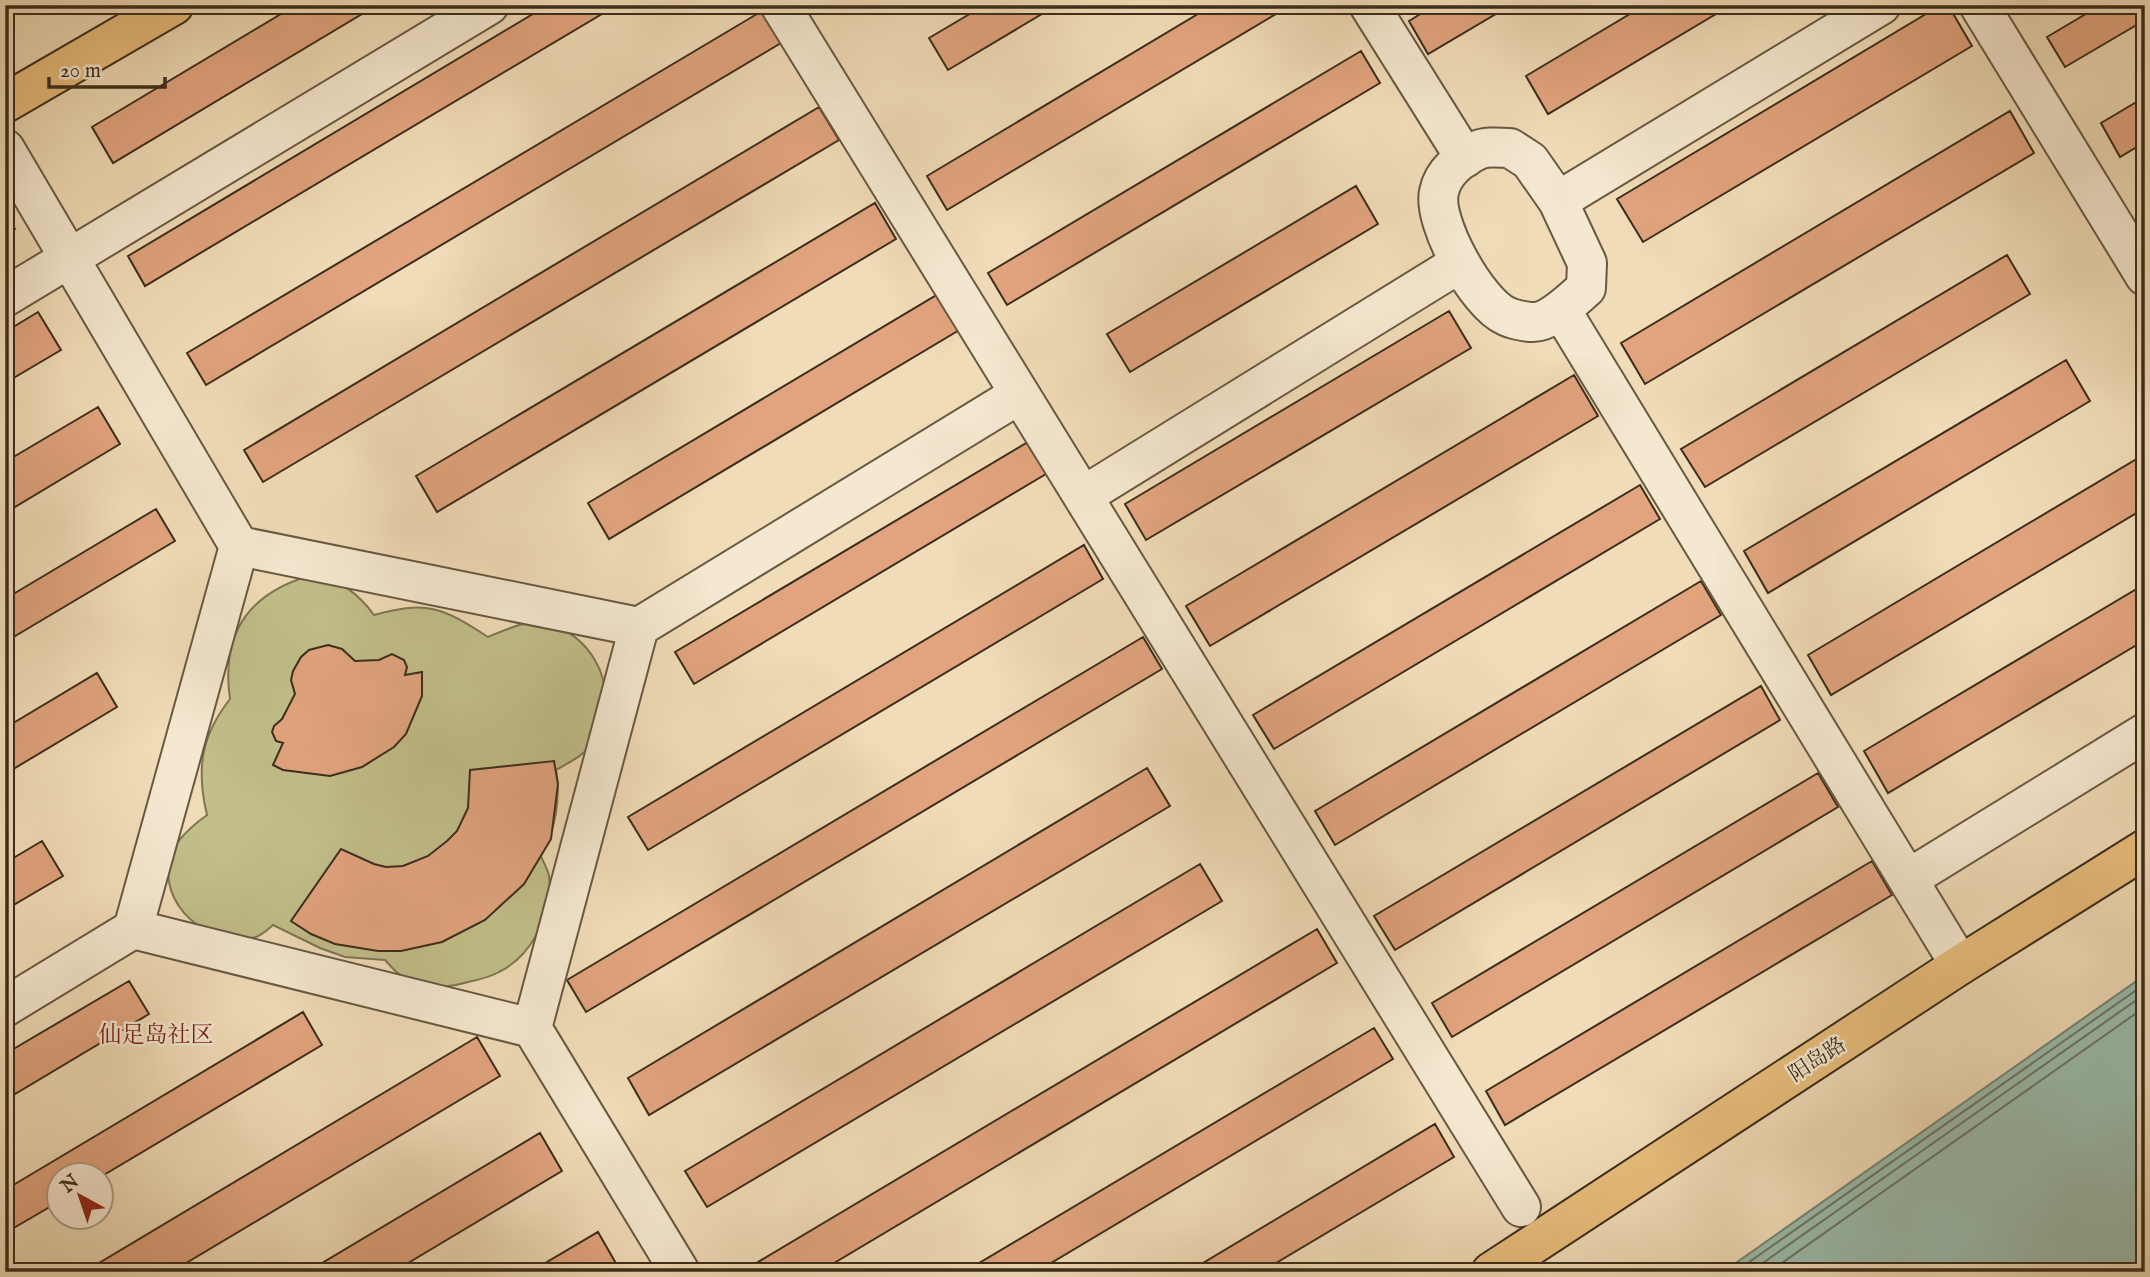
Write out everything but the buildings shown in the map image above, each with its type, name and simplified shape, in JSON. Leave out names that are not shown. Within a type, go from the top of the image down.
[{"type":"main road","points":[[5,103],[174,5]]},
{"type":"main road","name":"阳岛路","points":[[1491,1272],[1960,965],[2145,849]]},
{"type":"street","points":[[5,297],[489,5]]},
{"type":"street","points":[[780,5],[1521,1207]]},
{"type":"street","points":[[1369,5],[1465,158]]},
{"type":"street","points":[[1558,201],[1881,5]]},
{"type":"street","points":[[1979,5],[2145,276]]},
{"type":"street","points":[[1510,148],[1530,161],[1558,201],[1587,263],[1586,288],[1562,310],[1534,323],[1504,316],[1478,291],[1460,263],[1441,222],[1438,192],[1452,166],[1465,158],[1480,149],[1510,148]]},
{"type":"street","points":[[5,149],[239,546],[133,929],[5,1007]]},
{"type":"street","points":[[1083,496],[1460,263]]},
{"type":"street","points":[[1562,310],[1960,965]]},
{"type":"street","points":[[239,546],[639,627],[1020,394]]},
{"type":"street","points":[[532,1028],[639,627]]},
{"type":"street","points":[[1908,879],[2145,733]]},
{"type":"street","points":[[133,929],[532,1028],[680,1272]]},
{"type":"shaded area","points":[[319,573],[350,590],[374,615],[408,608],[434,610],[459,619],[488,637],[527,623],[550,624],[564,630],[587,648],[601,673],[605,702],[598,736],[586,751],[556,770],[556,814],[541,856],[548,871],[550,890],[544,918],[531,944],[511,965],[495,974],[455,985],[427,986],[406,979],[385,960],[345,957],[273,925],[256,937],[238,939],[221,936],[190,919],[178,905],[171,890],[168,873],[171,855],[186,832],[207,815],[202,783],[204,754],[213,726],[230,699],[230,652],[236,633],[246,616],[275,590]]},
{"type":"water","points":[[2145,975],[2145,1272],[1723,1272]]},
{"type":"district","name":"仙足岛社区","points":[[156,1034]]}]
